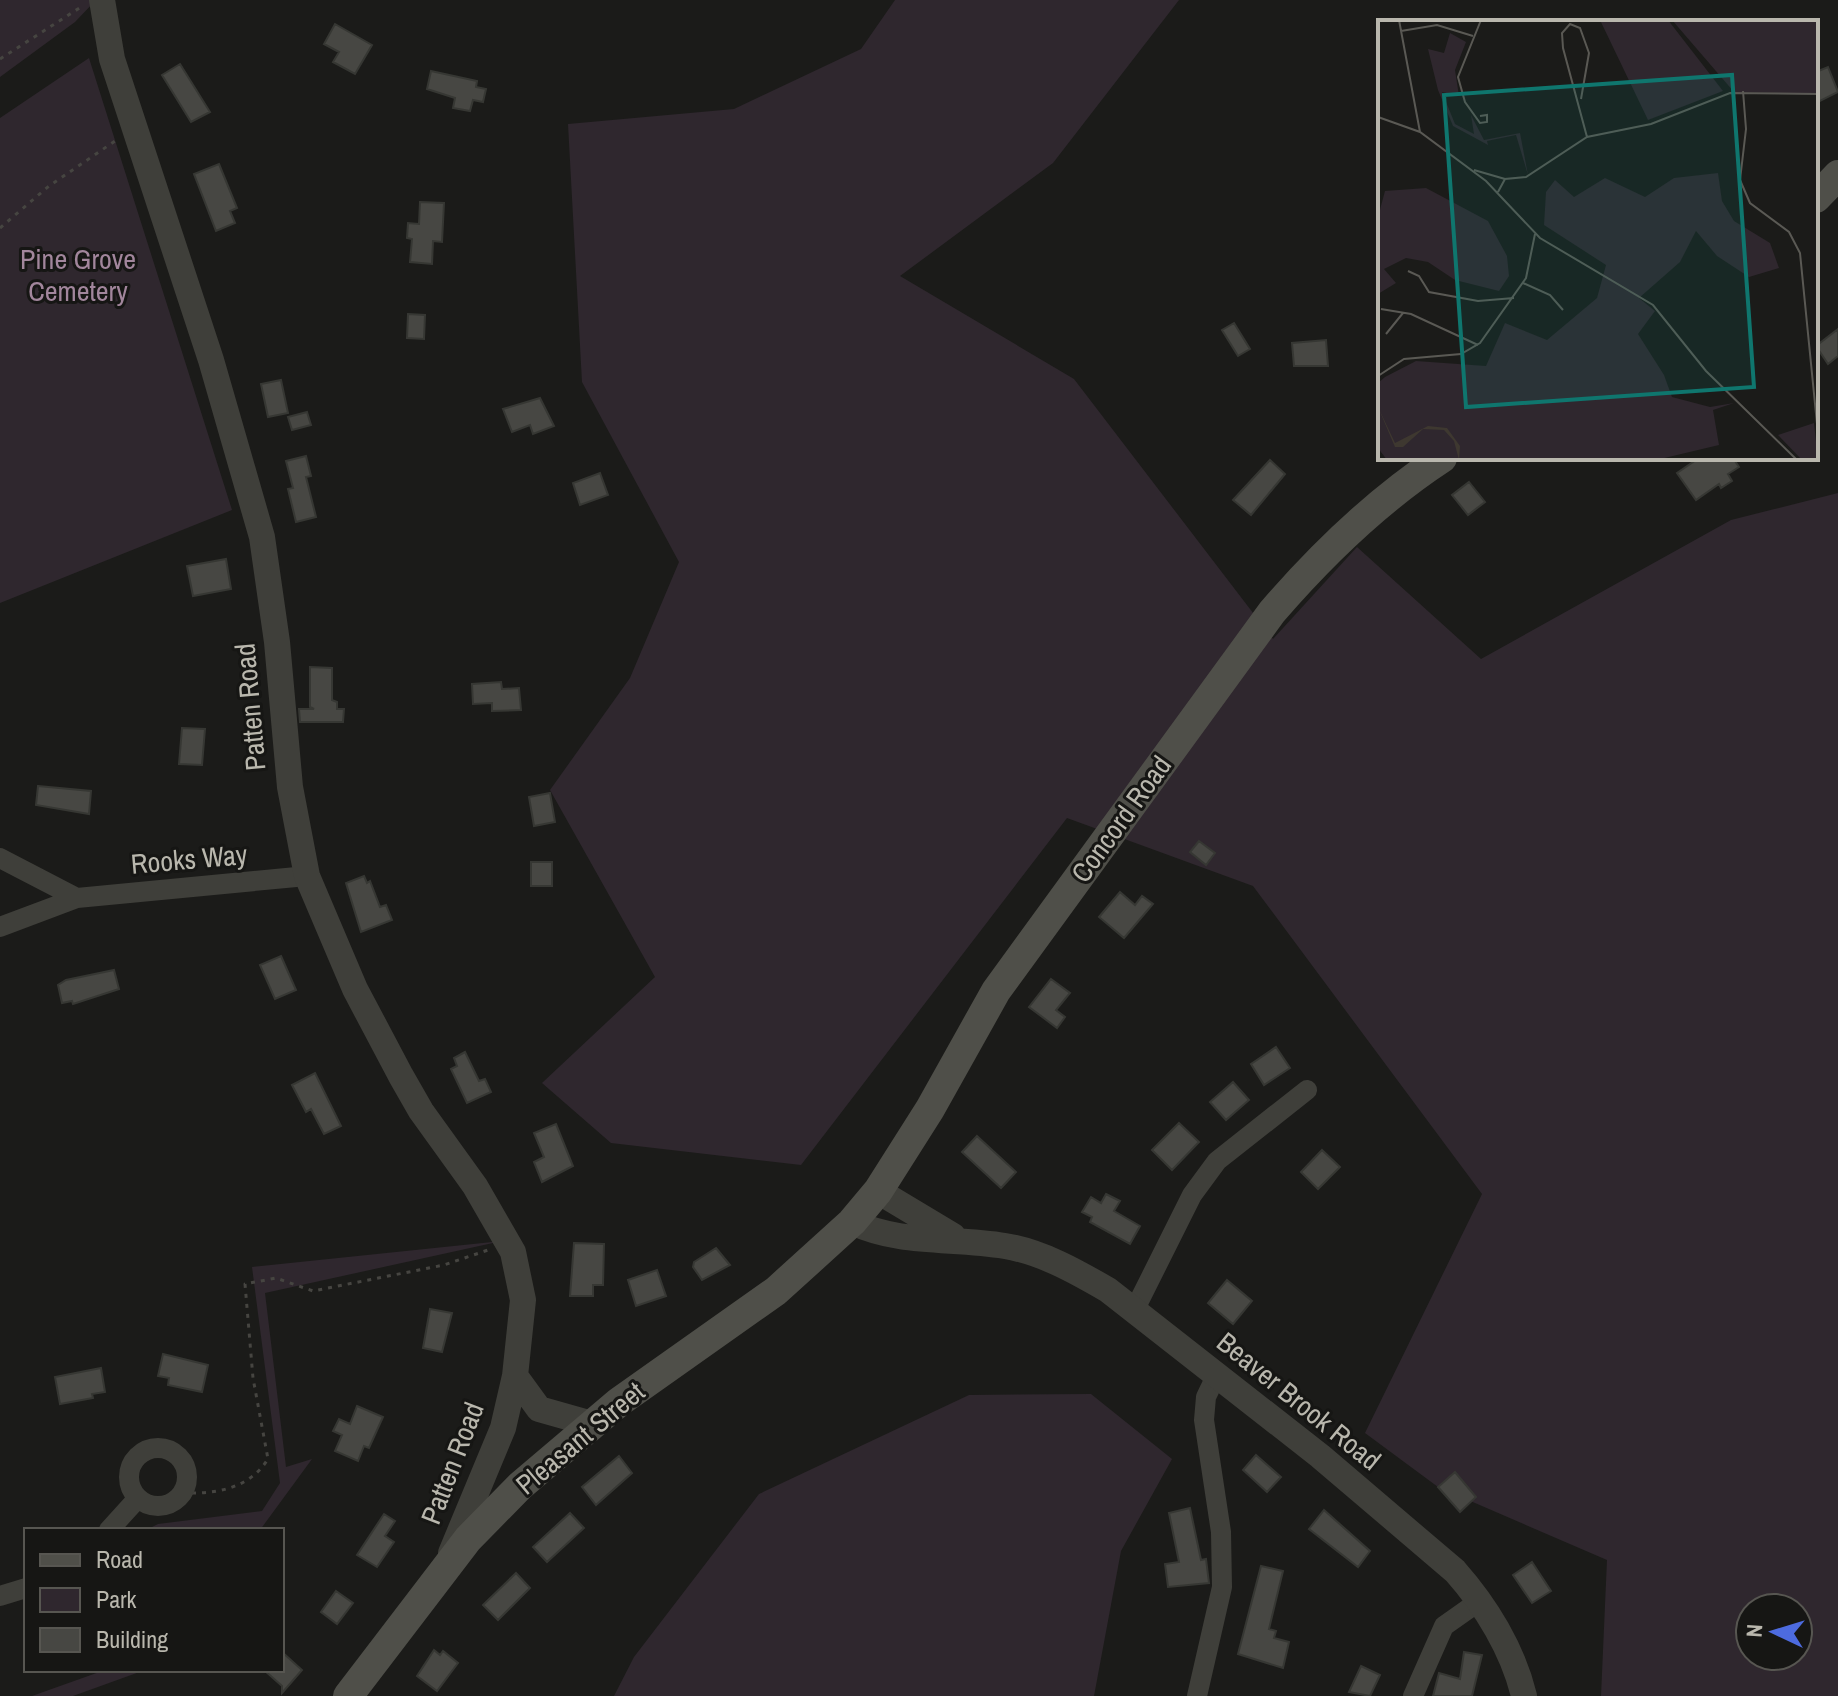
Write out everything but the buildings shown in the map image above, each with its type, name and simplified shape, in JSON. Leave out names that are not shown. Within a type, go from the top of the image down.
[{"type":"main road","points":[[1818,196],[1838,175]]},
{"type":"main road","name":"Concord Road","points":[[852,1222],[878,1191],[930,1109],[996,991],[1272,612],[1317,561],[1391,495],[1439,460]]},
{"type":"main road","name":"Pleasant Street","points":[[348,1696],[443,1571],[520,1486],[592,1424],[776,1291],[852,1222]]},
{"type":"street","name":"Patten Road","points":[[102,0],[112,59],[211,360],[262,537],[277,642],[290,787],[307,876],[342,963],[401,1076],[421,1111],[475,1186],[513,1252],[523,1300],[515,1376],[503,1428],[443,1571]]},
{"type":"street","points":[[0,858],[77,898]]},
{"type":"street","name":"Rooks Way","points":[[0,927],[77,898],[307,876]]},
{"type":"street","points":[[1134,1311],[1192,1195],[1217,1161],[1307,1090]]},
{"type":"street","name":"Beaver Brook Road","points":[[878,1191],[963,1241]]},
{"type":"street","name":"Beaver Brook Road","points":[[852,1222],[879,1235],[1008,1246],[1074,1270],[1134,1311],[1217,1374],[1455,1571],[1511,1656],[1524,1696]]},
{"type":"street","points":[[1197,1696],[1222,1587],[1221,1532],[1204,1420],[1206,1397],[1217,1374]]},
{"type":"street","name":"Patten Road","points":[[515,1376],[539,1409],[592,1424]]},
{"type":"street","points":[[152,1448],[170,1451],[184,1464],[187,1473],[182,1493],[175,1500],[156,1506],[138,1498],[129,1483],[132,1465],[152,1448]]},
{"type":"street","points":[[111,1528],[138,1498]]},
{"type":"street","points":[[0,1596],[24,1589]]},
{"type":"street","points":[[1413,1696],[1444,1626],[1478,1602]]},
{"type":"path","points":[[0,59],[92,0]]},
{"type":"path","points":[[0,228],[49,186],[134,128]]},
{"type":"path","points":[[182,1493],[210,1494],[256,1478],[268,1459],[253,1378],[245,1284],[276,1278],[313,1291],[444,1265],[477,1256],[505,1240]]},
{"type":"green space","points":[[0,0],[96,0],[75,22],[0,77]]},
{"type":"green space","points":[[895,0],[1179,0],[1053,163],[900,276],[1074,379],[1273,639],[1357,547],[1481,659],[1731,520],[1838,493],[1838,1696],[1601,1696],[1607,1560],[1438,1487],[1365,1433],[1482,1194],[1253,886],[1067,818],[801,1165],[611,1143],[542,1083],[655,977],[550,790],[630,678],[679,562],[582,382],[568,124],[734,109],[861,49]]},
{"type":"green space","name":"Pine Grove Cemetery","points":[[89,58],[232,510],[0,603],[0,118]]},
{"type":"green space","points":[[502,1241],[265,1293],[286,1467],[312,1459],[261,1528],[150,1528],[158,1524],[262,1511],[280,1483],[252,1267]]},
{"type":"green space","points":[[1091,1394],[1172,1459],[1121,1551],[1094,1696],[614,1696],[634,1657],[759,1494],[969,1395]]},
{"type":"green space","points":[[99,1672],[139,1672],[73,1696],[32,1696]]}]
